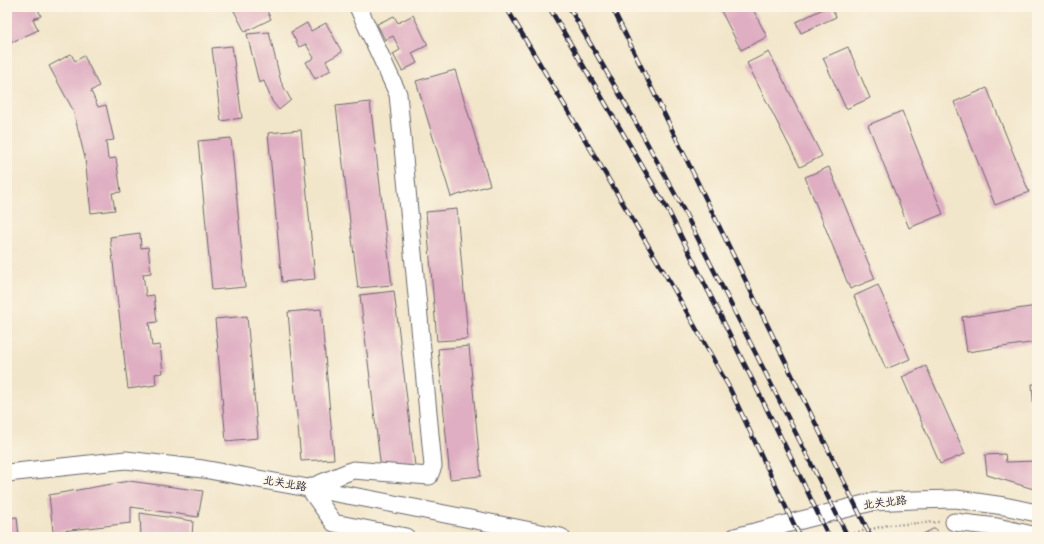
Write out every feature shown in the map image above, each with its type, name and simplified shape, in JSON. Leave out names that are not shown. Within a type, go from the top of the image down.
[{"type":"street","points":[[358,7],[398,94],[434,466],[429,476],[353,470],[309,488],[334,523],[406,537]]},
{"type":"street","name":"北关北路","points":[[7,473],[126,460],[202,469],[309,488],[561,537]]},
{"type":"street","name":"北关北路","points":[[735,537],[872,502],[956,499],[1004,506],[1037,513]]},
{"type":"street","points":[[963,527],[997,527],[1037,536]]},
{"type":"path","points":[[839,537],[888,525],[963,527]]},
{"type":"building","points":[[7,7],[37,7],[41,16],[33,19],[38,30],[12,42],[7,31]]},
{"type":"building","points":[[232,7],[265,7],[271,19],[245,32]]},
{"type":"building","points":[[719,7],[752,7],[767,37],[741,50]]},
{"type":"building","points":[[827,7],[831,7],[836,17],[801,33],[796,22]]},
{"type":"building","points":[[413,15],[428,45],[412,53],[417,63],[402,71],[393,54],[400,50],[393,36],[385,40],[377,24],[394,16],[398,23]]},
{"type":"building","points":[[307,23],[311,31],[326,23],[342,52],[326,61],[331,70],[315,79],[306,62],[314,58],[306,44],[299,47],[291,32]]},
{"type":"building","points":[[269,32],[281,82],[291,100],[279,110],[272,101],[264,81],[259,83],[247,34]]},
{"type":"building","points":[[232,46],[242,118],[221,121],[212,48]]},
{"type":"building","points":[[848,47],[870,98],[846,109],[823,58]]},
{"type":"building","points":[[769,52],[822,156],[800,167],[747,63]]},
{"type":"building","points":[[71,54],[75,61],[84,56],[99,86],[91,91],[98,107],[106,105],[114,140],[106,141],[108,159],[116,158],[121,192],[112,193],[115,210],[91,213],[85,158],[73,110],[49,66]]},
{"type":"building","points":[[455,70],[490,185],[451,197],[416,81]]},
{"type":"building","points":[[987,88],[1029,192],[995,205],[954,102]]},
{"type":"building","points":[[370,102],[392,285],[358,288],[336,106]]},
{"type":"building","points":[[902,111],[943,214],[909,228],[868,125]]},
{"type":"building","points":[[301,130],[315,279],[282,282],[268,133]]},
{"type":"building","points":[[231,138],[245,287],[212,290],[198,141]]},
{"type":"building","points":[[829,167],[875,279],[850,289],[805,177]]},
{"type":"building","points":[[457,209],[468,339],[437,341],[426,212]]},
{"type":"building","points":[[140,233],[141,248],[148,247],[151,273],[143,274],[146,296],[154,295],[157,322],[149,323],[152,346],[160,345],[163,373],[155,374],[156,385],[128,389],[110,237]]},
{"type":"building","points":[[878,285],[910,359],[886,369],[854,296]]},
{"type":"building","points":[[394,291],[416,474],[382,478],[360,295]]},
{"type":"building","points":[[1037,306],[1037,342],[967,352],[962,317]]},
{"type":"building","points":[[321,309],[334,459],[301,461],[288,312]]},
{"type":"building","points":[[247,316],[258,438],[226,441],[215,319]]},
{"type":"building","points":[[469,346],[481,476],[450,479],[438,349]]},
{"type":"building","points":[[926,366],[965,454],[940,464],[902,377]]},
{"type":"building","points":[[1032,384],[1037,384],[1037,444],[1036,444]]},
{"type":"building","points":[[1005,454],[1006,462],[1037,461],[1037,490],[987,475],[985,455]]},
{"type":"building","points":[[129,481],[203,491],[198,517],[131,507],[131,523],[53,532],[49,495]]},
{"type":"building","points":[[140,513],[193,521],[192,537],[141,537]]},
{"type":"building","points":[[17,517],[19,537],[7,537],[7,518]]},
{"type":"building","points":[[935,528],[939,537],[917,537]]},
{"type":"railway","points":[[506,7],[671,284],[729,387],[800,537]]},
{"type":"railway","points":[[549,7],[669,212],[829,537]]},
{"type":"railway","points":[[569,7],[635,121],[681,205],[848,537]]},
{"type":"railway","points":[[612,7],[871,537]]}]
